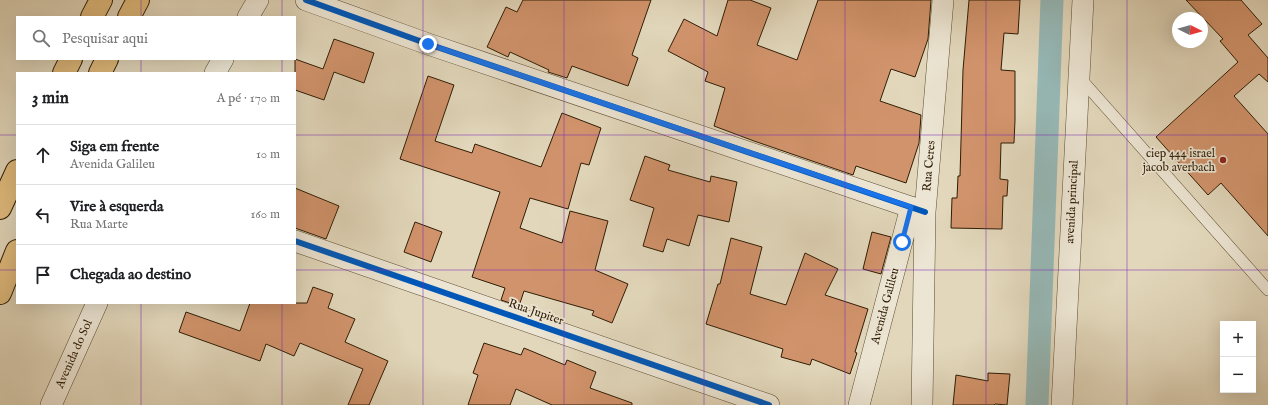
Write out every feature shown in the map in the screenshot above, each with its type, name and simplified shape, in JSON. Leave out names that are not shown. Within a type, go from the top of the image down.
[{"type":"highway","points":[[93,16],[101,0]]},
{"type":"highway","points":[[130,16],[138,0]]},
{"type":"highway","points":[[64,72],[70,60]]},
{"type":"highway","points":[[100,72],[106,60]]},
{"type":"highway","points":[[0,208],[16,173]]},
{"type":"highway","points":[[0,293],[16,253]]},
{"type":"street","points":[[249,16],[258,0]]},
{"type":"street","points":[[306,0],[428,44],[918,210]]},
{"type":"street","name":"Rua Ceres","points":[[922,405],[918,210],[943,0]]},
{"type":"street","name":"avenida principal","points":[[1062,405],[1083,0]]},
{"type":"street","points":[[216,72],[222,60]]},
{"type":"street","name":"Avenida Galileu","points":[[859,405],[918,210]]},
{"type":"street","name":"Rua Jupiter","points":[[296,241],[769,405]]},
{"type":"street","name":"Avenida do Sol","points":[[51,405],[97,304]]},
{"type":"lane","points":[[1078,76],[1268,290]]},
{"type":"building","points":[[523,0],[651,0],[632,55],[638,58],[628,86],[572,66],[567,78],[548,72],[549,70],[510,52],[508,57],[487,47],[506,7],[517,12]]},
{"type":"building","points":[[728,0],[750,0],[771,8],[757,45],[797,60],[818,0],[931,0],[928,39],[915,77],[891,69],[880,101],[921,115],[919,143],[906,183],[856,166],[853,175],[714,126],[725,88],[705,81],[708,72],[668,51],[684,19],[717,36]]},
{"type":"building","points":[[969,0],[1020,0],[1018,34],[1004,33],[1001,70],[1015,71],[1014,143],[1001,143],[1000,179],[1008,180],[1007,196],[1003,196],[1002,229],[951,228],[952,198],[957,198],[958,176],[960,176],[963,70]]},
{"type":"building","name":"ciep 444 israel jacob averbach","points":[[1186,0],[1241,0],[1262,24],[1248,35],[1268,58],[1268,82],[1259,74],[1234,96],[1268,134],[1268,236],[1221,183],[1208,195],[1156,137],[1238,62],[1220,41],[1223,39],[1208,23],[1208,12],[1197,12]]},
{"type":"building","points":[[334,39],[374,53],[364,83],[334,72],[324,100],[296,90],[295,60],[323,69]]},
{"type":"building","points":[[428,76],[454,85],[435,141],[472,153],[475,144],[541,167],[562,113],[601,128],[589,165],[581,163],[568,209],[530,198],[520,228],[562,243],[570,211],[608,221],[595,270],[628,284],[612,323],[592,315],[594,311],[524,291],[519,306],[501,300],[505,288],[472,277],[500,192],[400,159]]},
{"type":"building","points":[[645,156],[670,165],[668,170],[710,182],[711,176],[737,182],[729,222],[698,215],[689,246],[667,239],[663,252],[643,246],[654,208],[630,200]]},
{"type":"building","points":[[296,188],[339,206],[326,239],[296,228]]},
{"type":"building","points":[[415,222],[442,232],[431,262],[404,252]]},
{"type":"building","points":[[872,232],[891,237],[881,274],[863,269]]},
{"type":"building","points":[[731,238],[762,247],[750,294],[786,305],[805,253],[838,269],[825,295],[868,309],[850,374],[812,359],[810,365],[781,357],[783,349],[706,324],[718,284],[720,284]]},
{"type":"building","points":[[313,287],[333,294],[328,308],[355,319],[345,342],[388,361],[369,405],[348,405],[363,369],[300,343],[294,356],[266,344],[260,361],[179,332],[186,312],[240,331],[250,304],[307,303]]},
{"type":"building","points":[[484,343],[521,355],[524,348],[565,365],[567,360],[596,372],[590,388],[632,403],[632,405],[552,405],[516,389],[510,405],[468,405],[478,375],[473,373]]},
{"type":"building","points":[[988,373],[1010,374],[1007,405],[953,405],[956,375],[988,381]]},
{"type":"waterway","points":[[1037,405],[1052,0]]},
{"type":"cycle path","points":[[306,0],[428,44],[925,212]]},
{"type":"cycle path","points":[[296,241],[769,405]]},
{"type":"place","name":"ciep 444 israel jacob averbach","points":[[1223,160]]},
{"type":"route","points":[[428,44],[911,207],[902,242]]}]
